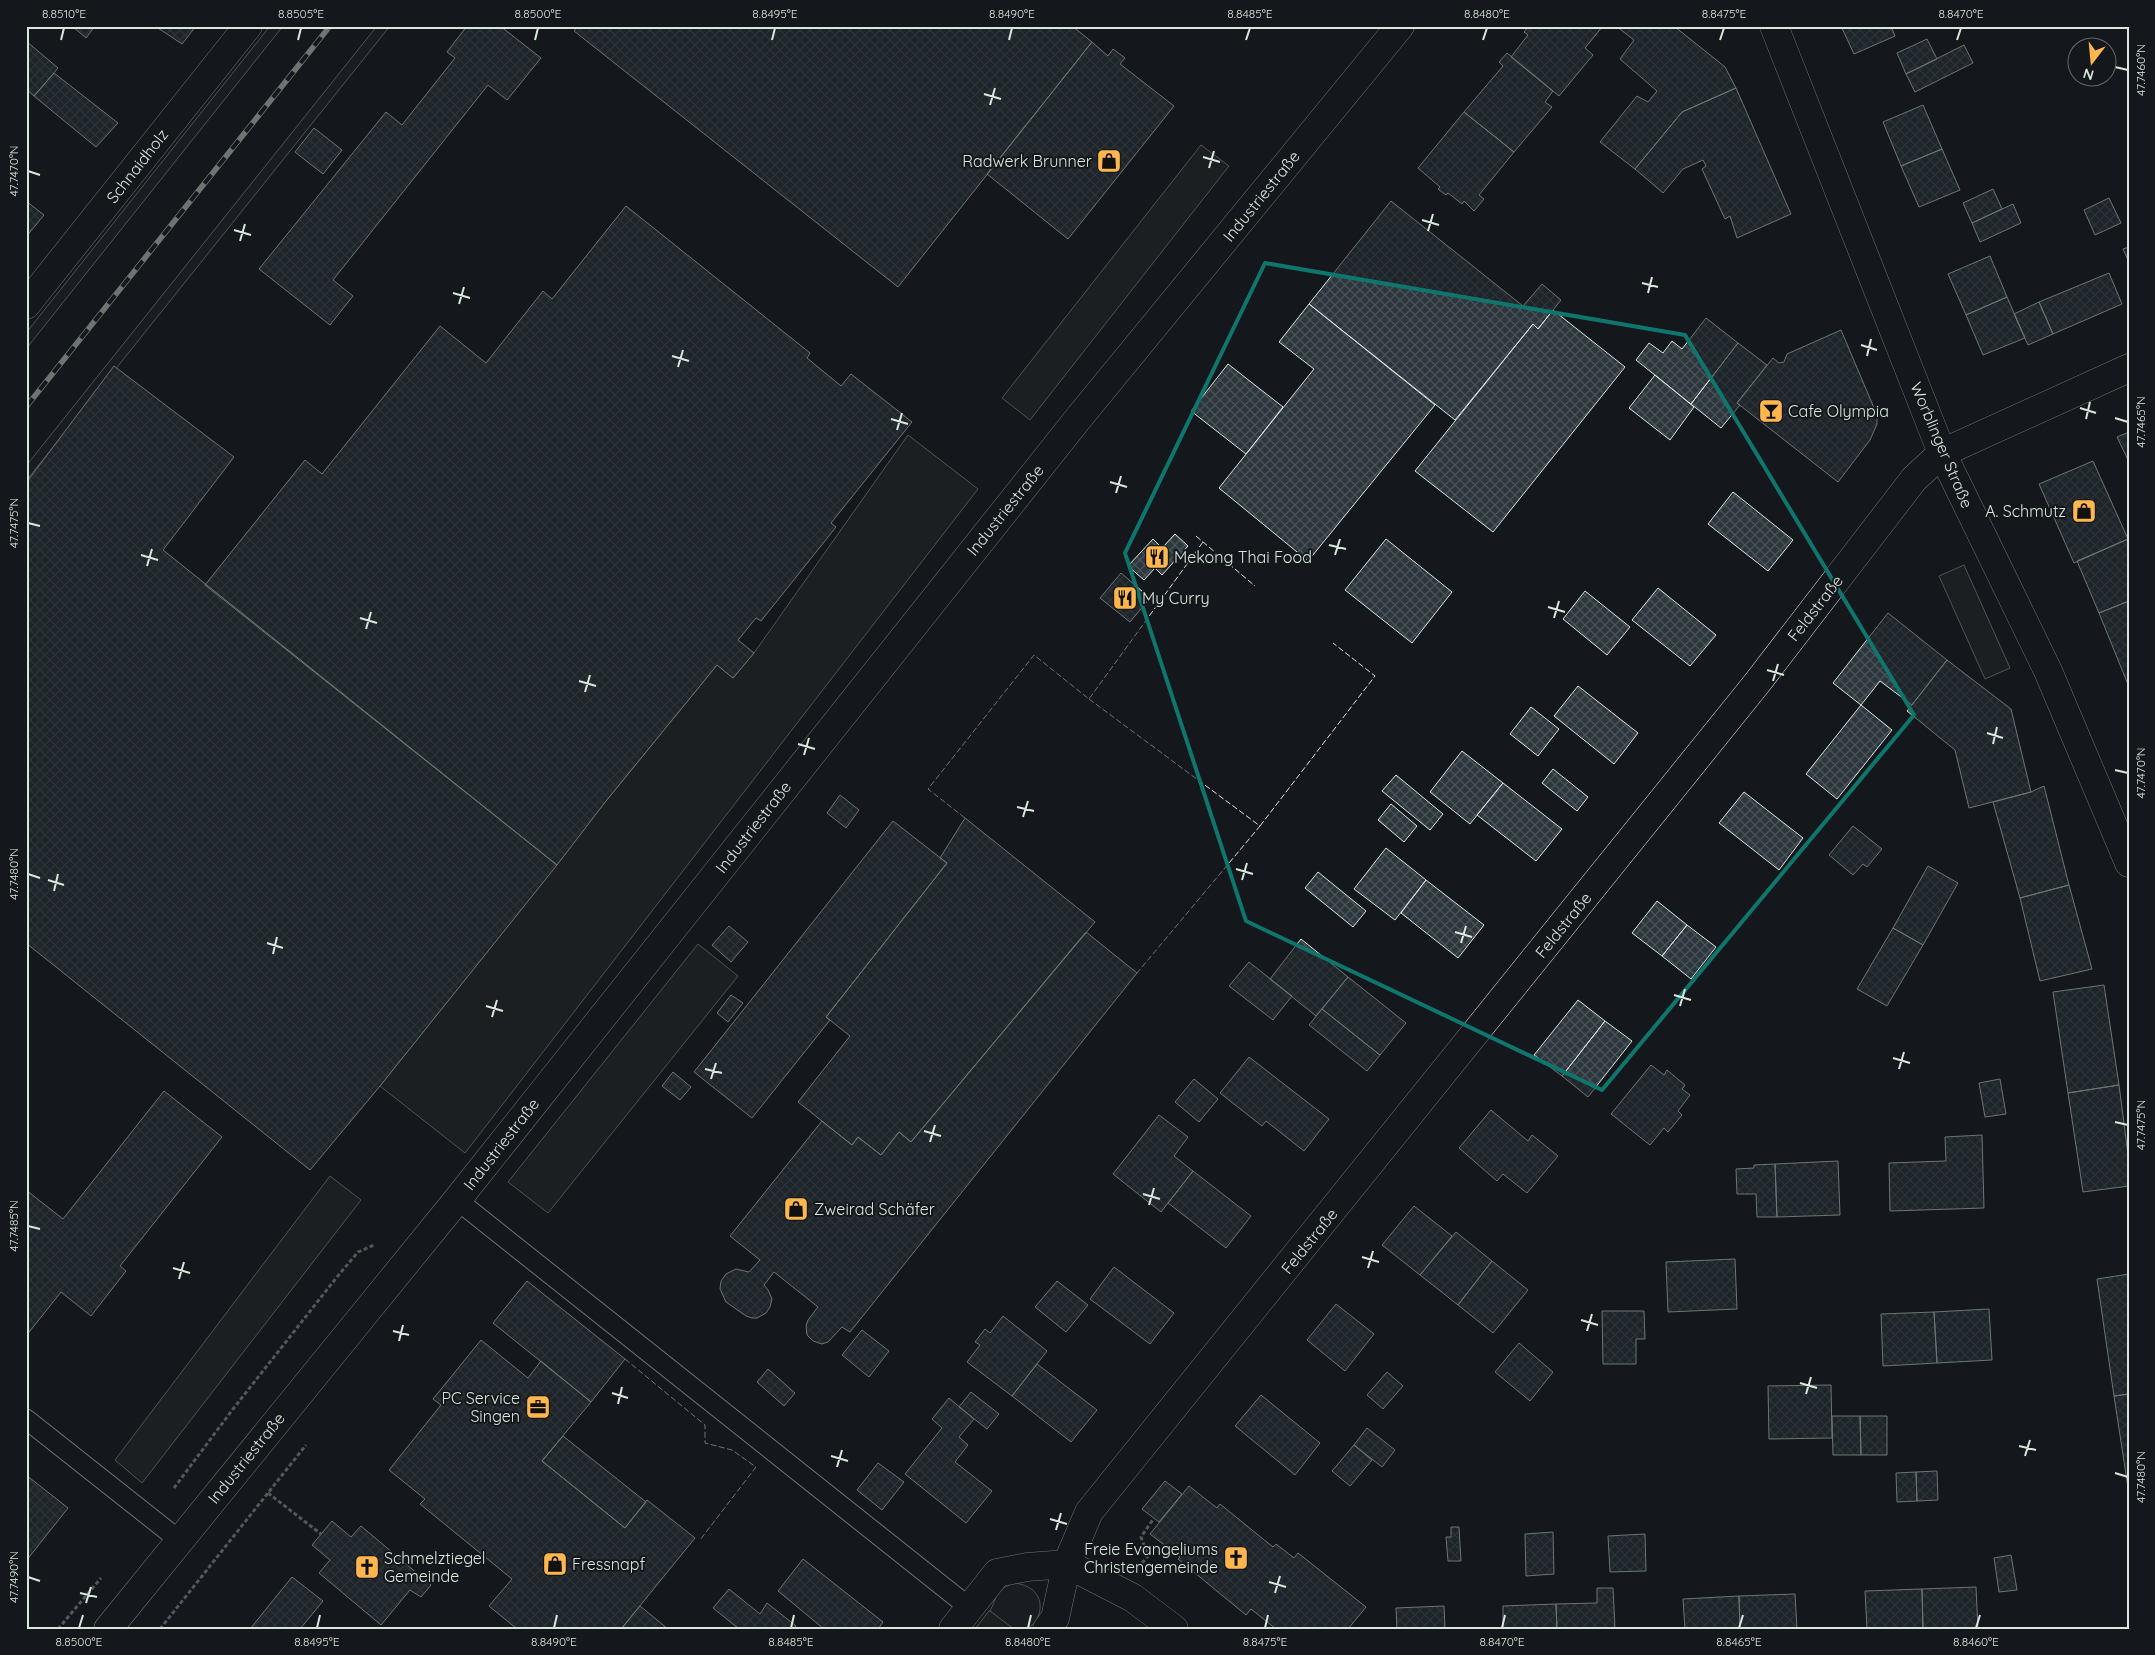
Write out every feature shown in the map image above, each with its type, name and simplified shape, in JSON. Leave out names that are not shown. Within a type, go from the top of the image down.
[{"type":"street","name":"Schnaidholz","points":[[26,305],[248,26]]},
{"type":"street","name":"Industriestraße","points":[[108,1629],[457,1200],[1077,420],[1400,26]]},
{"type":"street","name":"Worblinger Straße","points":[[1779,37],[1942,453],[2048,670],[2127,855]]},
{"type":"street","name":"Feldstraße","points":[[1047,1629],[1055,1618],[1067,1564],[1088,1512],[1750,691],[1914,479],[1942,453],[2129,368]]},
{"type":"street","points":[[953,1629],[997,1574],[1027,1567],[1067,1564],[1133,1598],[1174,1629]]},
{"type":"lane","name":"Worblinger Straße","points":[[1764,26],[1779,37]]},
{"type":"lane","points":[[457,1200],[970,1608]]},
{"type":"lane","points":[[26,1419],[179,1540]]},
{"type":"path","points":[[268,1493],[320,1534]]},
{"type":"path","points":[[1137,1569],[1148,1556],[1141,1538],[1154,1518]]},
{"type":"highlighted area","points":[[1265,263],[1685,335],[1914,715],[1602,1090],[1246,921],[1125,553]]},
{"type":"shaded area","points":[[270,26],[283,26],[26,349],[26,333]]},
{"type":"shaded area","points":[[377,26],[390,26],[26,481],[26,466]]},
{"type":"shaded area","points":[[1201,145],[1229,166],[1030,420],[1002,398]]},
{"type":"shaded area","points":[[908,435],[978,489],[465,1153],[380,1086],[606,801],[717,665],[733,678],[754,653]]},
{"type":"shaded area","points":[[1964,565],[2010,668],[1985,679],[1939,576]]},
{"type":"shaded area","points":[[698,944],[738,976],[548,1213],[508,1182]]},
{"type":"shaded area","points":[[330,1176],[361,1200],[142,1483],[115,1460]]},
{"type":"shaded area","points":[[1014,1583],[1027,1586],[1035,1593],[1039,1601],[1040,1610],[1037,1618],[1032,1625],[1024,1629],[1012,1628],[990,1611],[1000,1591]]},
{"type":"shaded area","points":[[990,1611],[1014,1629],[975,1629]]},
{"type":"building","points":[[72,26],[95,26],[86,38]]},
{"type":"building","points":[[155,26],[196,26],[182,44]]},
{"type":"building","points":[[467,26],[500,26],[541,58],[507,100],[488,85],[333,280],[353,296],[330,325],[259,269],[386,112],[402,125],[455,58],[447,52]]},
{"type":"building","points":[[578,26],[1072,26],[1092,42],[898,287],[574,31]]},
{"type":"building","points":[[1529,26],[1603,26],[1585,48],[1593,55],[1559,96],[1511,57],[1528,35],[1524,32]]},
{"type":"building","points":[[1616,26],[1674,26],[1725,67],[1736,88],[1682,112],[1635,169],[1600,142],[1637,96],[1648,102],[1657,91],[1620,59],[1634,40]]},
{"type":"building","points":[[1841,26],[1891,26],[1895,36],[1854,54]]},
{"type":"building","points":[[1927,39],[1937,59],[1906,74],[1897,53]]},
{"type":"building","points":[[26,41],[58,68],[34,96],[26,89]]},
{"type":"building","points":[[1092,42],[1108,56],[1113,49],[1125,58],[1120,64],[1174,106],[1068,239],[987,174]]},
{"type":"building","points":[[1964,45],[1973,63],[1915,92],[1906,74]]},
{"type":"building","points":[[1507,53],[1553,91],[1545,102],[1552,107],[1514,152],[1464,112],[1503,66],[1499,62]]},
{"type":"building","points":[[54,73],[118,123],[96,147],[34,96]]},
{"type":"building","points":[[1736,88],[1791,214],[1737,238],[1730,216],[1725,219],[1702,169],[1706,166],[1703,160],[1683,169],[1663,193],[1635,169],[1682,112]]},
{"type":"building","points":[[1923,105],[1942,149],[1901,166],[1883,122]]},
{"type":"building","points":[[1464,112],[1514,152],[1479,195],[1484,199],[1474,211],[1464,201],[1462,204],[1448,193],[1446,195],[1438,189],[1440,187],[1418,168]]},
{"type":"building","points":[[314,128],[342,150],[323,174],[295,152]]},
{"type":"building","points":[[1942,149],[1960,190],[1919,207],[1901,166]]},
{"type":"building","points":[[1993,189],[2002,209],[1972,223],[1963,203]]},
{"type":"building","points":[[2109,198],[2121,223],[2095,235],[2084,210]]},
{"type":"building","points":[[26,201],[44,215],[26,237]]},
{"type":"building","points":[[1391,201],[1523,306],[1542,284],[1561,300],[1538,329],[1533,324],[1455,420],[1309,304]]},
{"type":"building","points":[[2013,204],[2021,223],[1980,242],[1972,223]]},
{"type":"building","points":[[626,206],[810,353],[807,358],[841,386],[851,374],[912,422],[831,523],[836,527],[761,621],[756,618],[738,640],[754,653],[733,678],[717,665],[606,801],[557,865],[205,585],[305,460],[322,474],[440,326],[486,363],[543,291],[552,299]]},
{"type":"building","points":[[2129,247],[2129,262],[2123,249]]},
{"type":"building","points":[[1990,256],[2007,297],[1966,315],[1948,274]]},
{"type":"building","points":[[2109,273],[2122,304],[2053,334],[2039,302]]},
{"type":"building","points":[[2007,297],[2025,338],[1983,355],[1966,315]]},
{"type":"building","points":[[2039,302],[2053,334],[2028,345],[2014,314]]},
{"type":"building","points":[[1309,304],[1435,405],[1308,561],[1219,488],[1314,369],[1279,342]]},
{"type":"building","points":[[1553,310],[1625,367],[1493,532],[1415,471],[1533,324],[1538,329]]},
{"type":"building","points":[[1706,318],[1738,343],[1691,404],[1636,360],[1649,343],[1663,353],[1672,341],[1682,349]]},
{"type":"building","points":[[1841,330],[1877,415],[1877,424],[1870,440],[1838,482],[1737,403],[1773,358],[1779,363],[1784,362],[1787,354]]},
{"type":"building","points":[[1738,343],[1767,365],[1737,403],[1740,405],[1721,428],[1691,404]]},
{"type":"building","points":[[1228,364],[1283,407],[1246,454],[1191,411]]},
{"type":"building","points":[[114,366],[234,457],[163,550],[557,865],[380,1086],[310,1170],[26,943],[26,483]]},
{"type":"building","points":[[1655,375],[1694,407],[1670,440],[1629,408]]},
{"type":"building","points":[[2129,432],[2129,462],[2117,437]]},
{"type":"building","name":"A. Schmutz","points":[[2093,461],[2128,539],[2074,563],[2039,484]]},
{"type":"building","points":[[1733,492],[1793,540],[1768,571],[1708,524]]},
{"type":"building","name":"Mekong Thai Food","points":[[1175,534],[1188,546],[1162,575],[1155,568],[1144,580],[1128,566],[1153,539],[1162,548]]},
{"type":"building","points":[[1386,539],[1452,592],[1412,643],[1345,590]]},
{"type":"building","points":[[2128,539],[2129,601],[2099,613],[2077,561]]},
{"type":"building","name":"My Curry","points":[[1121,573],[1150,598],[1130,622],[1100,598]]},
{"type":"building","points":[[1658,588],[1716,635],[1690,666],[1632,620]]},
{"type":"building","points":[[1585,591],[1630,627],[1607,655],[1563,619]]},
{"type":"building","points":[[2129,601],[2129,687],[2099,613]]},
{"type":"building","points":[[1888,613],[1947,660],[1912,705],[1880,681],[1861,705],[1833,683]]},
{"type":"building","points":[[1947,660],[2011,709],[2031,792],[1969,808],[1955,750],[1907,711]]},
{"type":"building","points":[[1578,686],[1638,733],[1614,764],[1554,716]]},
{"type":"building","points":[[1861,705],[1892,730],[1837,799],[1806,774]]},
{"type":"building","points":[[1531,707],[1559,729],[1538,756],[1510,734]]},
{"type":"building","points":[[1462,751],[1503,783],[1470,824],[1430,792]]},
{"type":"building","points":[[1553,769],[1588,797],[1577,811],[1542,783]]},
{"type":"building","points":[[1396,775],[1443,814],[1430,830],[1382,791]]},
{"type":"building","points":[[1503,783],[1562,829],[1536,861],[1477,815]]},
{"type":"building","points":[[2044,786],[2069,885],[2020,898],[1993,802],[2031,792]]},
{"type":"building","points":[[1744,792],[1803,838],[1779,870],[1719,823]]},
{"type":"building","points":[[840,795],[859,810],[846,828],[827,813]]},
{"type":"building","points":[[1391,804],[1417,826],[1404,842],[1378,820]]},
{"type":"building","points":[[965,818],[1095,922],[911,1142],[899,1132],[881,1155],[858,1137],[852,1145],[798,1102],[850,1036],[826,1017],[947,863],[940,858]]},
{"type":"building","points":[[893,821],[947,863],[826,1017],[830,1020],[752,1118],[694,1072]]},
{"type":"building","points":[[1853,826],[1882,849],[1867,867],[1863,864],[1853,875],[1829,855]]},
{"type":"building","points":[[1386,848],[1426,880],[1395,920],[1354,889]]},
{"type":"building","points":[[1928,866],[1958,883],[1923,945],[1893,928]]},
{"type":"building","points":[[1318,872],[1366,911],[1353,927],[1305,888]]},
{"type":"building","points":[[1426,880],[1484,925],[1458,958],[1401,913]]},
{"type":"building","points":[[2069,885],[2092,969],[2040,981],[2020,898]]},
{"type":"building","points":[[1657,901],[1687,925],[1662,956],[1632,933]]},
{"type":"building","points":[[1687,925],[1716,947],[1691,979],[1662,956]]},
{"type":"building","points":[[729,926],[748,942],[731,962],[712,945]]},
{"type":"building","points":[[1893,928],[1923,945],[1887,1006],[1857,989]]},
{"type":"building","points":[[1086,932],[1137,973],[850,1332],[842,1327],[828,1342],[822,1344],[813,1341],[807,1335],[806,1326],[808,1320],[818,1307],[774,1272],[764,1285],[772,1299],[766,1313],[757,1318],[752,1318],[726,1302],[720,1289],[721,1281],[726,1274],[736,1269],[749,1272],[760,1260],[730,1236],[822,1121],[852,1145],[858,1137],[881,1155],[899,1132],[911,1142]]},
{"type":"building","points":[[1301,939],[1348,977],[1316,1016],[1270,979]]},
{"type":"building","points":[[1249,962],[1292,996],[1273,1020],[1229,986]]},
{"type":"building","points":[[1348,977],[1406,1023],[1380,1055],[1322,1009]]},
{"type":"building","points":[[2104,985],[2119,1085],[2068,1093],[2053,992]]},
{"type":"building","points":[[731,995],[743,1003],[728,1022],[717,1013]]},
{"type":"building","points":[[1578,1000],[1605,1021],[1562,1076],[1534,1055]]},
{"type":"building","points":[[1322,1009],[1380,1055],[1367,1071],[1309,1025]]},
{"type":"building","points":[[1605,1021],[1632,1041],[1588,1097],[1562,1076]]},
{"type":"building","points":[[1249,1057],[1329,1119],[1304,1151],[1266,1121],[1262,1126],[1220,1093]]},
{"type":"building","points":[[1651,1065],[1664,1075],[1667,1070],[1685,1085],[1682,1089],[1690,1095],[1678,1111],[1682,1115],[1668,1132],[1664,1128],[1650,1145],[1611,1114]]},
{"type":"building","points":[[673,1072],[691,1087],[680,1100],[662,1086]]},
{"type":"building","points":[[1194,1079],[1218,1099],[1199,1122],[1175,1102]]},
{"type":"building","points":[[2000,1079],[2006,1114],[1985,1117],[1979,1083]]},
{"type":"building","points":[[2119,1085],[2129,1162],[2129,1186],[2083,1192],[2068,1093]]},
{"type":"building","points":[[164,1091],[222,1137],[120,1266],[126,1271],[91,1316],[61,1292],[26,1336],[26,1190],[63,1219]]},
{"type":"building","points":[[1491,1110],[1528,1141],[1532,1135],[1558,1156],[1527,1193],[1503,1174],[1497,1181],[1459,1148]]},
{"type":"building","points":[[1159,1115],[1188,1137],[1174,1156],[1193,1171],[1161,1212],[1113,1174]]},
{"type":"building","points":[[1982,1135],[1984,1208],[1890,1211],[1889,1163],[1946,1161],[1945,1137]]},
{"type":"building","points":[[1838,1161],[1840,1215],[1777,1217],[1775,1164]]},
{"type":"building","points":[[1775,1164],[1777,1217],[1757,1217],[1756,1194],[1737,1194],[1736,1169],[1754,1168],[1754,1165]]},
{"type":"building","points":[[1193,1171],[1251,1216],[1226,1248],[1168,1203]]},
{"type":"building","points":[[1414,1206],[1452,1236],[1420,1275],[1382,1245]]},
{"type":"building","points":[[1456,1232],[1492,1261],[1458,1305],[1420,1275]]},
{"type":"building","points":[[1735,1259],[1737,1309],[1668,1312],[1666,1262]]},
{"type":"building","points":[[1492,1261],[1528,1290],[1493,1333],[1458,1305]]},
{"type":"building","points":[[1114,1267],[1174,1313],[1150,1344],[1090,1299]]},
{"type":"building","points":[[2129,1274],[2129,1394],[2114,1396],[2097,1279]]},
{"type":"building","points":[[527,1281],[625,1359],[591,1402],[493,1323]]},
{"type":"building","points":[[1057,1281],[1088,1305],[1066,1332],[1035,1307]]},
{"type":"building","points":[[1336,1304],[1374,1334],[1345,1371],[1307,1340]]},
{"type":"building","points":[[1989,1309],[1992,1360],[1937,1363],[1934,1312]]},
{"type":"building","points":[[1602,1311],[1644,1311],[1645,1339],[1636,1339],[1636,1364],[1603,1364]]},
{"type":"building","points":[[1934,1312],[1937,1363],[1883,1366],[1881,1314]]},
{"type":"building","points":[[1003,1316],[1047,1351],[1012,1396],[967,1362],[980,1345],[975,1342],[985,1329],[990,1333]]},
{"type":"building","points":[[862,1330],[889,1351],[869,1377],[842,1355]]},
{"type":"building","points":[[481,1340],[528,1378],[541,1361],[591,1402],[542,1461],[625,1528],[647,1500],[695,1538],[621,1629],[517,1629],[489,1606],[512,1579],[420,1504],[425,1499],[389,1470],[441,1405],[433,1399]]},
{"type":"building","points":[[1519,1343],[1553,1372],[1530,1401],[1495,1372]]},
{"type":"building","points":[[1037,1364],[1097,1410],[1071,1442],[1012,1396]]},
{"type":"building","points":[[768,1369],[795,1393],[784,1406],[757,1382]]},
{"type":"building","points":[[1387,1372],[1403,1386],[1383,1409],[1367,1395]]},
{"type":"building","points":[[1831,1385],[1832,1438],[1769,1439],[1768,1386]]},
{"type":"building","points":[[971,1392],[999,1414],[987,1429],[959,1407]]},
{"type":"building","points":[[2129,1394],[2129,1494],[2114,1396]]},
{"type":"building","points":[[1261,1395],[1320,1443],[1295,1475],[1235,1426]]},
{"type":"building","points":[[949,1398],[974,1419],[959,1437],[968,1445],[955,1462],[992,1491],[966,1523],[905,1474],[942,1428],[932,1419]]},
{"type":"building","points":[[1832,1416],[1860,1416],[1861,1455],[1833,1455]]},
{"type":"building","points":[[1860,1416],[1887,1416],[1887,1455],[1861,1455]]},
{"type":"building","points":[[1367,1428],[1395,1450],[1382,1467],[1354,1445]]},
{"type":"building","points":[[563,1436],[646,1502],[625,1528],[542,1461]]},
{"type":"building","points":[[1354,1445],[1372,1460],[1350,1486],[1332,1471]]},
{"type":"building","points":[[878,1463],[904,1482],[882,1510],[857,1490]]},
{"type":"building","points":[[1937,1471],[1938,1500],[1917,1501],[1916,1472]]},
{"type":"building","points":[[1916,1472],[1917,1501],[1897,1502],[1896,1473]]},
{"type":"building","points":[[26,1475],[68,1508],[26,1561]]},
{"type":"building","points":[[1165,1481],[1182,1494],[1159,1522],[1142,1509]]},
{"type":"building","name":"Freie Evangeliums Christengemeinde","points":[[1189,1486],[1217,1508],[1220,1504],[1273,1547],[1276,1544],[1294,1558],[1298,1553],[1366,1607],[1348,1629],[1276,1629],[1251,1609],[1246,1615],[1178,1559],[1180,1557],[1150,1534]]},
{"type":"building","name":"Schmelztiegel Gemeinde","points":[[332,1521],[351,1537],[361,1526],[431,1585],[421,1597],[410,1590],[381,1625],[319,1573],[330,1560],[312,1545]]},
{"type":"building","points":[[1451,1527],[1459,1527],[1461,1561],[1448,1561],[1446,1537],[1451,1537]]},
{"type":"building","points":[[1553,1532],[1554,1574],[1526,1576],[1525,1534]]},
{"type":"building","points":[[1645,1534],[1646,1571],[1610,1572],[1608,1536]]},
{"type":"building","points":[[2011,1555],[2017,1590],[1999,1592],[1994,1558]]},
{"type":"building","points":[[803,1559],[883,1622],[878,1629],[824,1629],[778,1591]]},
{"type":"building","points":[[292,1577],[323,1601],[300,1629],[250,1629]]},
{"type":"building","points":[[1976,1587],[1978,1629],[1923,1629],[1922,1589]]},
{"type":"building","points":[[1597,1588],[1613,1588],[1615,1629],[1557,1629],[1556,1604],[1597,1603]]},
{"type":"building","points":[[729,1589],[760,1614],[767,1603],[796,1626],[794,1629],[739,1629],[713,1608]]},
{"type":"building","points":[[1922,1589],[1923,1629],[1867,1629],[1865,1591]]},
{"type":"building","points":[[1795,1594],[1797,1629],[1740,1629],[1739,1596]]},
{"type":"building","points":[[1739,1596],[1740,1629],[1685,1629],[1683,1599]]},
{"type":"building","points":[[1556,1604],[1557,1629],[1503,1629],[1503,1606]]},
{"type":"building","points":[[640,1606],[668,1629],[621,1629]]},
{"type":"building","points":[[1444,1606],[1445,1629],[1397,1629],[1396,1608]]},
{"type":"railway","points":[[26,407],[330,26]]},
{"type":"fence","points":[[1196,536],[1255,586]]},
{"type":"fence","points":[[965,818],[928,789],[1034,655],[1089,699],[1203,542]]},
{"type":"fence","points":[[1260,826],[1375,676],[1333,643]]},
{"type":"fence","points":[[1089,699],[1260,826],[1137,973]]},
{"type":"fence","points":[[625,1359],[705,1425],[705,1443],[732,1450],[756,1467],[700,1540]]},
{"type":"place","name":"Radwerk Brunner","points":[[1109,161]]},
{"type":"place","name":"Cafe Olympia","points":[[1771,411]]},
{"type":"place","name":"A. Schmutz","points":[[2084,511]]},
{"type":"place","name":"Mekong Thai Food","points":[[1157,557]]},
{"type":"place","name":"My Curry","points":[[1125,598]]},
{"type":"place","name":"Zweirad Schäfer","points":[[796,1209]]},
{"type":"place","name":"PC Service Singen","points":[[538,1407]]},
{"type":"place","name":"Freie Evangeliums Christengemeinde","points":[[1236,1558]]},
{"type":"place","name":"Fressnapf","points":[[555,1564]]},
{"type":"place","name":"Schmelztiegel Gemeinde","points":[[367,1567]]}]
